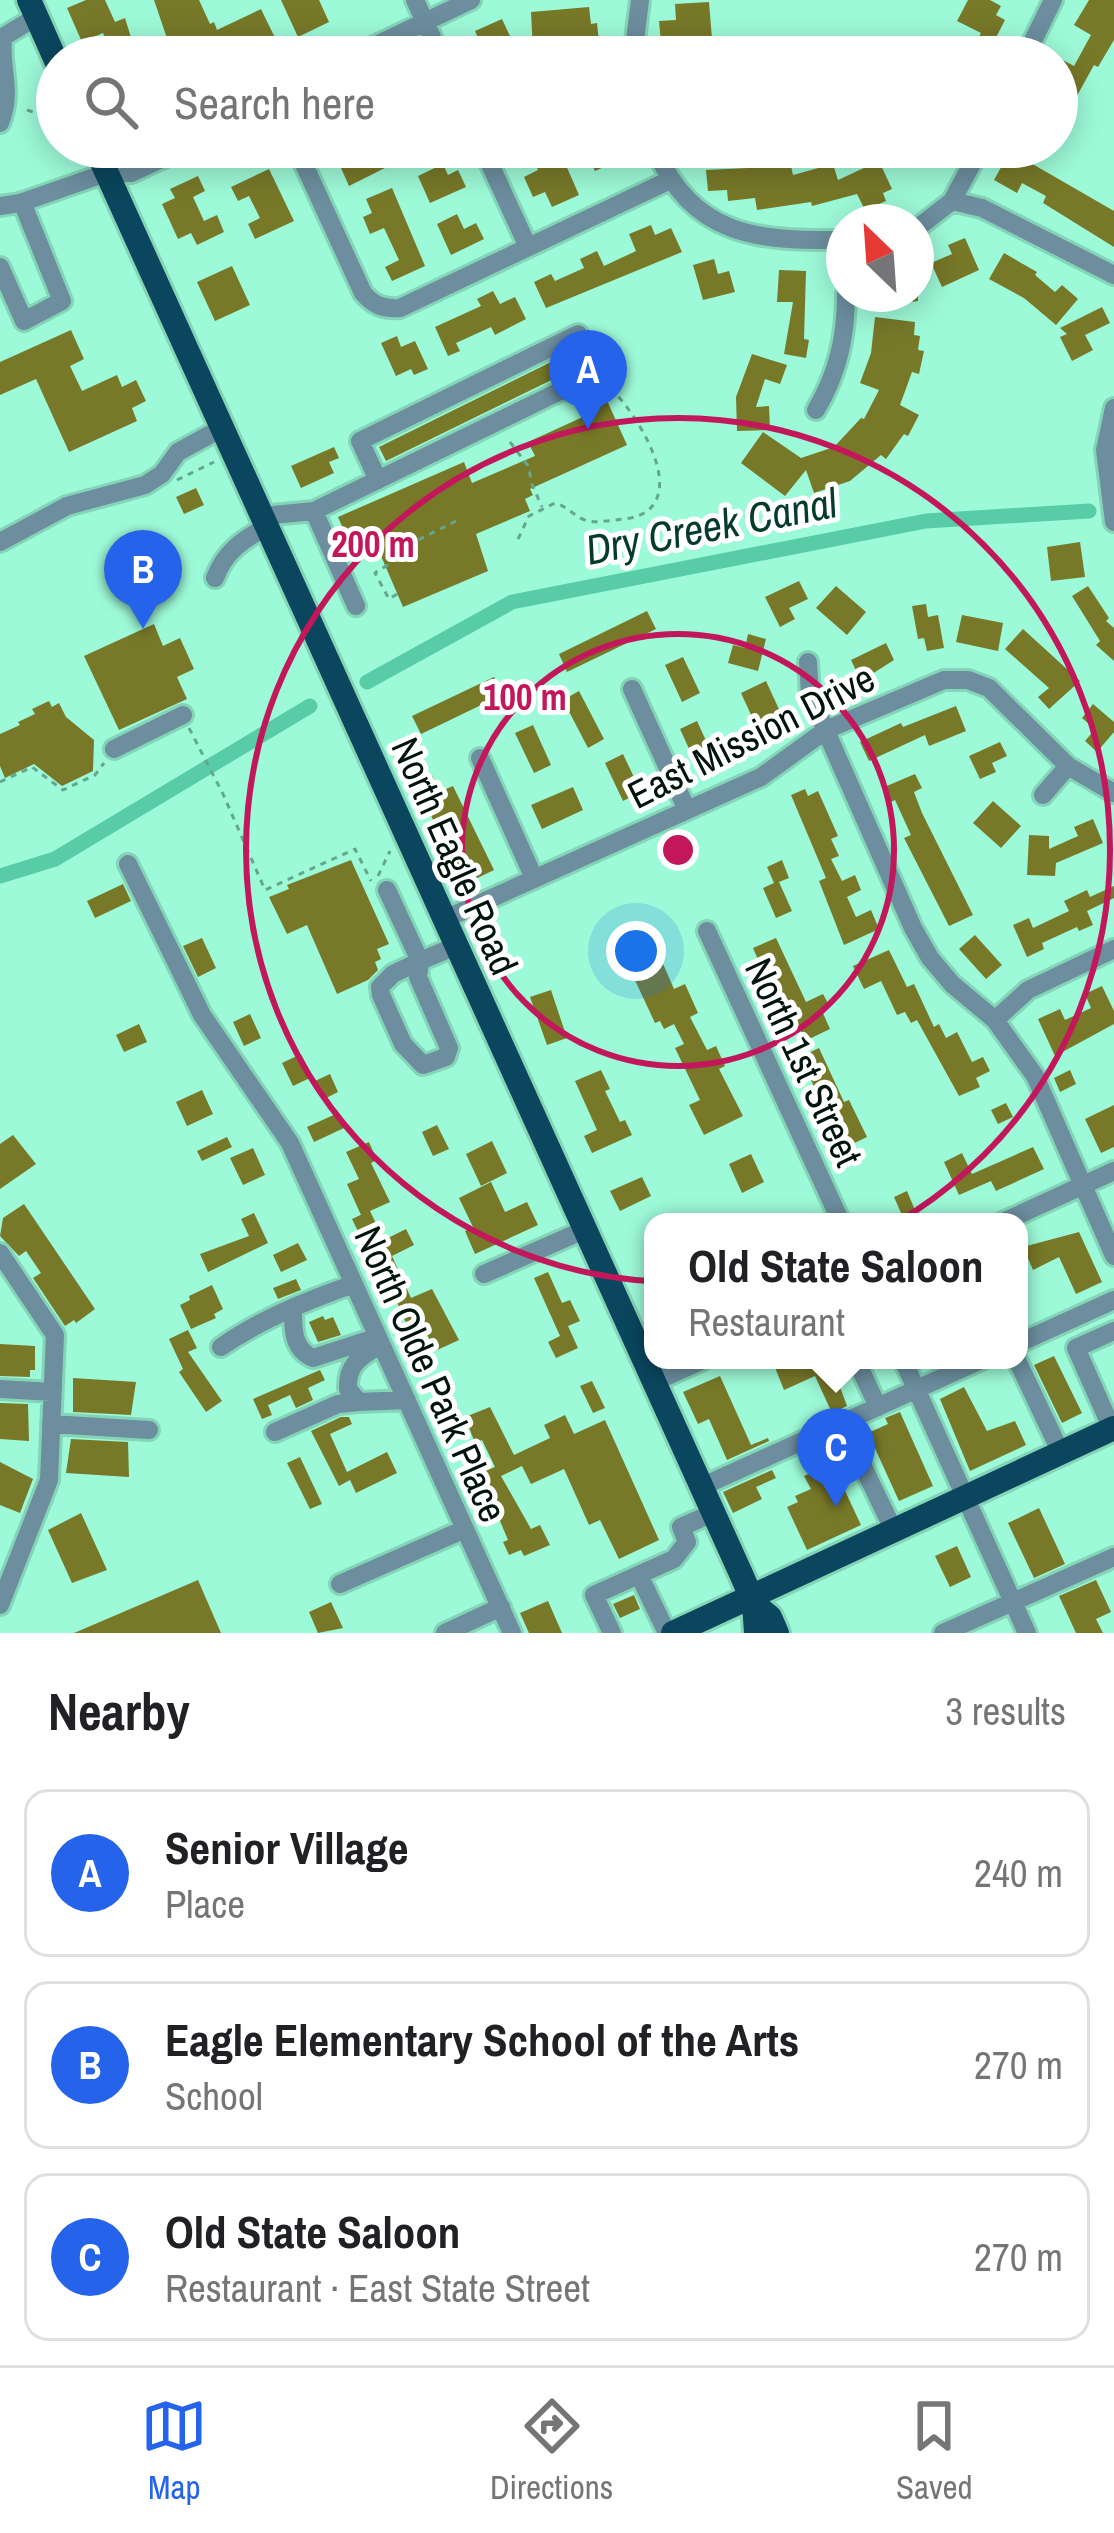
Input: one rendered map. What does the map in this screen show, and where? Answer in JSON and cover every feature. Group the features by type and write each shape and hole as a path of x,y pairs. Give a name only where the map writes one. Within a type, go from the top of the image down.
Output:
{"main road":[{"name":"North Eagle Road","path":"104,168 644,1365"},
{"name":"North Eagle Road","path":"646,1369 752,1599"},
{"path":"670,1633 1113,1429"},
{"path":"752,1599 756,1633"},
{"path":"752,1599 770,1617 777,1633"}],"street":[{"path":"416,0 431,36"},
{"path":"395,36 471,0"},
{"path":"635,36 640,0"},
{"path":"1035,36 1053,0"},
{"path":"0,123 8,101 3,38 33,9"},
{"path":"106,172 109,168"},
{"path":"0,206 106,172 131,173 142,168"},
{"path":"306,168 363,293 379,306 400,308 670,180"},
{"path":"492,168 528,248"},
{"path":"664,168 706,217 752,237 826,239"},
{"path":"934,215 952,201 970,168"},
{"path":"952,201 982,208 1114,275"},
{"path":"0,267 24,321 62,301 22,202"},
{"path":"816,410 832,382 844,312"},
{"path":"215,578 222,560 264,521 314,512 597,373 578,334 360,441 379,480"},
{"path":"1114,408 1105,450 1114,522"},
{"path":"0,542 67,506 146,485 162,474 178,452 222,428"},
{"path":"314,512 356,606"},
{"path":"808,662 807,684 930,958 952,984 995,1020 1035,1076 1114,1256"},
{"name":"East Mission Drive","path":"445,919 761,777 826,730 944,680 968,680 989,688 1068,766 1114,793"},
{"path":"632,689 687,810"},
{"path":"113,749 183,715"},
{"path":"480,758 534,878"},
{"path":"1043,795 1068,766"},
{"name":"North Olde Park Place","path":"128,864 202,1015 290,1143 512,1633"},
{"path":"387,890 420,961 418,977 449,1048 446,1057 423,1065 403,1044 380,987 393,974 420,961 456,946"},
{"name":"North 1st Street","path":"706,931 837,1213"},
{"path":"995,1020 1028,989 1114,950"},
{"path":"1023,1213 1114,1171"},
{"path":"484,1274 584,1230"},
{"path":"0,1253 55,1335 49,1480 0,1605"},
{"path":"221,1347 292,1308 354,1284"},
{"path":"1028,1338 1114,1300"},
{"path":"292,1308 293,1336 304,1354 313,1358 380,1340"},
{"path":"1113,1429 1076,1348 1114,1330"},
{"path":"359,1402 348,1389 347,1376 356,1359 380,1340"},
{"path":"652,1383 683,1369"},
{"path":"860,1369 878,1407"},
{"path":"907,1369 1028,1633"},
{"path":"700,1487 961,1369"},
{"path":"1021,1369 1061,1453"},
{"path":"0,1389 52,1392"},
{"path":"275,1432 338,1404 407,1400"},
{"path":"842,1423 894,1531"},
{"path":"51,1424 149,1430"},
{"path":"612,1633 594,1595 674,1559 687,1542 681,1527 713,1513"},
{"path":"340,1584 465,1528"},
{"path":"943,1633 1114,1557"},
{"path":"639,1575 670,1633"},
{"path":"458,1630 501,1607"}],"path":[{"path":"27,110 36,113"},
{"path":"518,539 529,516 556,503 592,522 645,514 659,500 662,488 644,434 608,385"},
{"path":"510,442 529,467 530,482 543,509"},
{"path":"174,481 214,462"},
{"path":"397,594 389,599 375,573 388,564 394,552 456,521"},
{"path":"183,715 265,890 356,849 373,884 387,890"},
{"path":"0,782 32,767 63,790 95,776 113,749"}],"building":[{"path":"86,0 105,0 115,22 125,18 131,36 79,36 67,8"},
{"path":"154,0 199,0 217,30 261,9 274,36 166,36"},
{"path":"281,0 319,0 329,22 298,36"},
{"path":"968,0 990,0 1001,6 996,15 1005,20 997,36 979,36 957,21"},
{"path":"1089,0 1114,0 1114,40 1078,94 1078,59 1091,35 1074,25"},
{"path":"709,2 712,36 660,36 659,21 676,20 675,4"},
{"path":"589,7 598,36 532,36 531,12"},
{"path":"502,19 510,36 477,36 475,31"},
{"path":"341,168 385,168 349,186"},
{"path":"435,168 445,168 448,175 458,170 466,187 430,203 418,176"},
{"path":"567,168 579,195 552,207 545,192 533,197 524,177 538,170"},
{"path":"791,168 793,175 834,168 838,180 864,168 882,168 892,189 883,193 886,201 879,204 862,204 857,194 812,206 811,202 757,210 755,198 728,201 727,190 708,191 706,170"},
{"path":"1001,168 1039,168 1114,211 1114,247 1043,203 1046,196 1022,183 1017,193 994,180"},
{"path":"269,169 294,221 255,239 248,224 260,218 249,196 238,201 231,187"},
{"path":"198,176 205,191 193,197 204,221 217,215 224,232 197,245 191,233 178,239 162,204 175,198 170,189"},
{"path":"392,188 425,266 392,281 385,267 399,260 384,228 370,234 363,217 372,213 366,199"},
{"path":"457,214 464,229 476,223 484,239 451,255 437,224"},
{"path":"651,225 655,235 671,228 682,252 546,308 534,282 551,274 555,281 584,268 580,259 597,251 604,266 636,251 629,234"},
{"path":"965,238 979,270 942,287 934,262 952,254 948,245"},
{"path":"1004,253 1037,272 1055,292 1062,285 1078,299 1056,325 1024,298 989,279"},
{"path":"714,259 718,274 729,271 735,292 703,300 693,265"},
{"path":"232,266 250,305 215,321 197,282"},
{"path":"779,270 806,271 806,358 784,354 793,302 777,302"},
{"path":"493,291 500,304 515,297 526,319 495,335 491,327 456,343 460,351 448,356 435,327 481,306 477,299"},
{"path":"1102,307 1110,323 1085,335 1093,350 1072,361 1060,337 1067,334 1060,328"},
{"path":"875,317 915,322 918,350 924,351 919,374 912,372 900,405 919,415 908,436 904,434 886,459 881,455 850,481 814,493 806,470 785,496 741,463 763,432 801,458 834,447 864,419 879,390 860,383 871,353"},
{"path":"71,330 84,359 70,366 82,391 117,375 122,387 136,380 146,401 132,408 137,421 69,452 36,379 0,395 0,362"},
{"path":"397,336 401,347 415,341 428,369 414,375 411,369 396,376 381,343"},
{"path":"752,354 787,365 780,384 765,379 756,407 769,406 770,430 737,431 736,397"},
{"path":"565,355 572,370 386,461 379,447"},
{"path":"605,396 627,445 530,489 533,495 525,499 530,511 476,534 488,571 403,607 378,549 356,558 338,517 464,462 472,483 535,456 528,442 585,416 581,407"},
{"path":"334,447 339,458 329,462 334,473 301,488 291,466"},
{"path":"196,488 204,505 184,514 176,497"},
{"path":"1080,542 1085,577 1051,581 1047,547"},
{"path":"799,581 808,599 789,608 795,619 780,627 765,597"},
{"path":"836,586 866,612 847,635 816,608"},
{"path":"1088,586 1114,628 1114,661 1096,645 1100,641 1072,596"},
{"path":"926,604 928,617 938,615 944,648 927,651 924,638 918,639 912,606"},
{"path":"647,611 656,629 567,672 559,654"},
{"path":"962,615 1003,623 998,651 956,642"},
{"path":"154,624 163,646 180,638 194,669 177,677 187,699 119,730 84,656"},
{"path":"1023,629 1080,681 1049,709 1038,697 1049,688 1005,649"},
{"path":"748,634 766,639 758,671 728,663 733,645 745,648"},
{"path":"886,643 894,660 861,681 851,660"},
{"path":"683,657 700,693 682,702 665,665"},
{"path":"494,677 502,695 421,734 412,716"},
{"path":"766,681 783,718 758,730 741,693"},
{"path":"579,691 604,739 588,748 563,700"},
{"path":"49,701 52,707 59,703 66,717 94,740 93,771 62,786 34,764 5,778 0,766 0,734 20,725 18,722 35,714 32,709"},
{"path":"1093,704 1114,722 1114,732 1097,752 1085,741 1095,729 1082,718"},
{"path":"956,706 966,731 929,746 925,735 869,761 860,742"},
{"path":"697,721 713,756 696,764 680,729"},
{"path":"533,725 551,765 534,773 515,733"},
{"path":"1000,742 1007,756 992,763 996,772 980,779 969,756"},
{"path":"623,754 641,792 623,801 605,763"},
{"path":"915,774 922,788 914,792 922,813 973,915 949,926 904,838 911,835 895,800 889,803 882,788"},
{"path":"432,775 439,792 453,786 494,870 461,886 417,782"},
{"path":"573,787 583,810 542,829 531,805"},
{"path":"805,789 808,796 818,791 838,836 831,839 839,856 831,859 842,881 855,875 861,890 847,897 856,917 871,910 879,929 844,945 819,881 826,878 791,795"},
{"path":"993,801 1021,826 1001,848 973,823"},
{"path":"1093,819 1103,843 1056,863 1055,876 1027,875 1029,835 1049,836 1049,849 1078,836 1074,827"},
{"path":"351,860 389,944 377,949 378,970 368,980 337,994 307,925 287,934 269,897"},
{"path":"782,860 789,878 779,882 792,911 776,918 763,888 774,883 767,867"},
{"path":"123,884 131,901 95,918 87,901"},
{"path":"1114,886 1114,898 1087,911 1093,925 1042,943 1044,949 1027,957 1013,925 1029,918 1033,928 1069,911 1064,901 1087,890 1090,897"},
{"path":"633,932 636,938 643,935 654,959 660,957 674,989 685,984 698,1013 690,1017 707,1050 716,1046 725,1066 719,1069 743,1116 704,1135 689,1105 700,1100 675,1048 684,1044 674,1024 664,1029 660,1021 655,1023 619,946 626,943 622,936"},
{"path":"975,935 1002,965 986,979 959,949"},
{"path":"202,938 216,968 198,977 183,946"},
{"path":"776,938 806,1002 823,994 830,1007 822,1011 830,1029 805,1041 800,1029 790,1034 753,948"},
{"path":"889,950 907,987 914,984 934,1027 939,1024 946,1038 957,1032 972,1062 983,1057 990,1071 976,1078 980,1087 959,1096 917,1020 911,1023 905,1012 897,1015 881,981 864,989 853,966"},
{"path":"1102,986 1114,1011 1114,1024 1055,1056 1038,1019 1060,1009 1065,1020 1091,1008 1085,994"},
{"path":"551,990 567,1038 547,1045 530,997"},
{"path":"250,1014 261,1038 244,1046 233,1022"},
{"path":"139,1024 147,1042 124,1052 116,1035"},
{"path":"819,1048 844,1102 849,1100 867,1137 838,1151 832,1137 842,1132 800,1057"},
{"path":"301,1054 312,1077 293,1086 282,1063"},
{"path":"601,1070 610,1089 605,1091 632,1135 592,1153 584,1136 597,1130 575,1081"},
{"path":"1070,1070 1076,1084 1060,1092 1054,1078"},
{"path":"330,1074 338,1092 324,1099 315,1081"},
{"path":"202,1090 213,1114 187,1126 176,1102"},
{"path":"1006,1103 1013,1117 998,1124 991,1110"},
{"path":"1114,1105 1114,1147 1101,1153 1085,1119"},
{"path":"338,1113 344,1128 314,1142 307,1127"},
{"path":"437,1125 449,1149 433,1156 422,1132"},
{"path":"13,1135 36,1164 0,1189 0,1144"},
{"path":"227,1137 232,1147 202,1161 197,1151"},
{"path":"492,1141 507,1173 481,1186 466,1154"},
{"path":"369,1142 377,1160 371,1163 390,1202 370,1211 384,1240 406,1229 414,1245 392,1256 411,1298 432,1289 459,1340 435,1351 419,1317 406,1323 352,1219 361,1215 347,1184 359,1179 346,1152"},
{"path":"1033,1147 1044,1169 996,1191 991,1181 959,1195 944,1162 962,1153 972,1174"},
{"path":"253,1148 265,1175 243,1185 230,1158"},
{"path":"751,1154 764,1182 742,1193 729,1164"},
{"path":"642,1177 651,1196 620,1211 610,1191"},
{"path":"491,1182 505,1212 527,1202 538,1225 475,1254 465,1231 473,1227 459,1198"},
{"path":"907,1191 916,1213 901,1213 894,1197"},
{"path":"24,1204 95,1309 76,1323 65,1326 33,1278 41,1273 26,1251 19,1256 0,1236 3,1218"},
{"path":"254,1213 268,1243 208,1272 200,1254 249,1236 241,1219"},
{"path":"1079,1232 1102,1282 1076,1294 1059,1257 1033,1270 1028,1246"},
{"path":"298,1243 307,1260 281,1272 273,1255"},
{"path":"548,1272 562,1303 570,1300 580,1321 568,1326 578,1348 556,1358 548,1342 560,1336 534,1278"},
{"path":"296,1279 301,1290 278,1299 273,1288"},
{"path":"212,1285 223,1309 214,1314 216,1318 191,1329 180,1305"},
{"path":"323,1316 325,1320 333,1317 341,1335 318,1342 309,1322"},
{"path":"188,1330 197,1348 188,1352 222,1401 206,1412 179,1372 183,1369 169,1339"},
{"path":"0,1344 35,1346 35,1370 30,1370 30,1377 0,1376"},
{"path":"1054,1356 1082,1413 1062,1423 1034,1365"},
{"path":"776,1369 833,1369 847,1406 832,1413 815,1376 784,1390"},
{"path":"320,1370 325,1380 308,1388 313,1400 296,1408 290,1395 268,1405 272,1415 262,1419 253,1399"},
{"path":"720,1376 751,1445 769,1441 727,1460 709,1419 698,1424 683,1392"},
{"path":"73,1378 136,1382 131,1415 73,1412"},
{"path":"592,1381 605,1408 593,1413 580,1386"},
{"path":"964,1387 987,1431 1015,1421 1026,1445 970,1471 940,1399"},
{"path":"0,1403 28,1404 29,1441 0,1439"},
{"path":"490,1407 514,1455 550,1438 544,1425 565,1415 574,1434 605,1420 659,1540 619,1559 600,1520 589,1525 564,1469 531,1484 522,1466 501,1476 531,1529 540,1525 550,1545 524,1556 521,1550 509,1555 503,1542 508,1540 480,1473 495,1467 482,1440 475,1443 465,1417"},
{"path":"900,1412 933,1486 899,1501 868,1433"},
{"path":"349,1417 352,1424 330,1434 347,1472 387,1452 397,1473 356,1493 350,1480 339,1486 311,1431"},
{"path":"71,1439 128,1442 129,1477 66,1473"},
{"path":"300,1457 322,1504 310,1509 287,1463"},
{"path":"0,1462 33,1479 20,1513 0,1505"},
{"path":"832,1463 861,1525 807,1550 787,1507 798,1502 795,1496 811,1489 804,1476"},
{"path":"772,1470 776,1478 756,1487 762,1499 733,1513 723,1492"},
{"path":"1039,1508 1065,1564 1034,1578 1008,1523"},
{"path":"81,1513 107,1570 72,1583 48,1530"},
{"path":"957,1546 971,1577 950,1587 935,1556"},
{"path":"198,1580 221,1633 74,1633"},
{"path":"1096,1580 1111,1612 1096,1619 1103,1633 1076,1633 1059,1596"},
{"path":"634,1595 640,1609 620,1618 613,1604"},
{"path":"548,1601 562,1633 529,1633 520,1613"},
{"path":"331,1602 343,1628 318,1633 309,1612"}],"waterway":[{"name":"Dry Creek Canal","path":"367,682 512,602 926,521 1089,511"},
{"name":"Dry Creek Canal","path":"0,876 55,859 310,706"}],"place":[{"name":"Senior Village","path":"588,429"},
{"name":"Eagle Elementary School of the Arts","path":"143,629"},
{"name":"Old State Saloon","path":"836,1507"}]}
